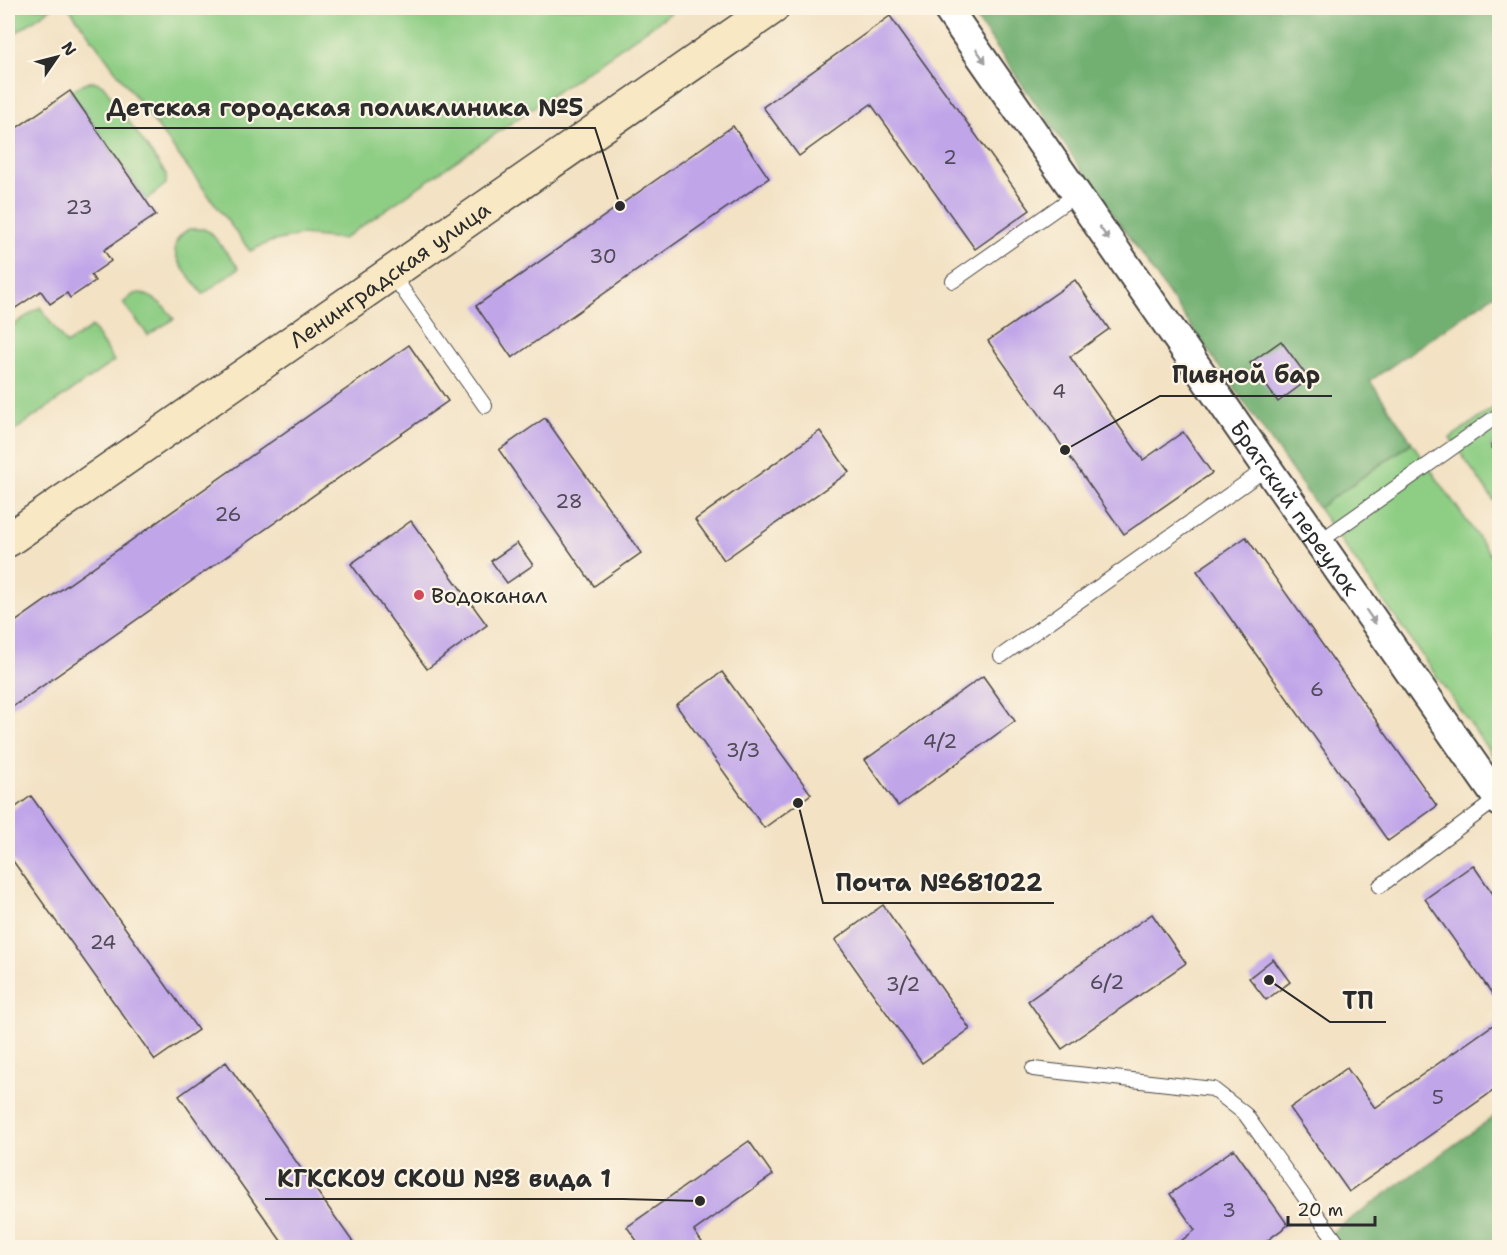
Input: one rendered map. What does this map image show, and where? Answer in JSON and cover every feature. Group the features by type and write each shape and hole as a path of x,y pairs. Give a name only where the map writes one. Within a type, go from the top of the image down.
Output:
{"main road":[{"name":"Ленинградская улица","path":"8,540 772,8"}],"street":[{"name":"Братский переулок","path":"947,8 1498,801"}],"lane":[{"path":"953,281 1077,194"},
{"path":"392,273 485,406"},
{"path":"1319,542 1500,414"},
{"path":"1001,656 1267,468"},
{"path":"1380,886 1498,801"},
{"path":"1033,1069 1213,1089 1245,1114 1341,1248"}],"green space":[{"path":"8,8 52,8 8,38"},
{"path":"69,8 678,8 343,239 301,235 270,242 250,251"},
{"path":"969,8 1499,8 1499,291 1370,381 1412,442 1318,508"},
{"path":"87,82 103,85 166,174 166,184 146,200 70,91"},
{"path":"189,229 204,229 211,233 239,268 203,294 178,261 175,252 180,236"},
{"path":"141,293 160,303 174,319 148,335 123,303 134,294"},
{"path":"40,307 66,344 92,327 114,361 8,435 8,329"},
{"path":"1499,404 1499,440 1491,446 1499,459 1499,508 1450,438"},
{"path":"1412,443 1499,567 1499,765 1318,508"},
{"path":"1499,1113 1499,1247 1311,1247"}],"building":[{"path":"890,16 1030,210 975,249 871,104 799,156 763,107"},
{"path":"70,91 156,215 104,250 111,261 91,275 95,281 70,298 67,293 50,304 41,291 8,313 8,134"},
{"path":"733,126 769,178 512,358 476,306"},
{"path":"1075,280 1109,329 1070,357 1143,460 1183,432 1212,473 1124,534 988,341"},
{"path":"1281,341 1309,379 1278,402 1250,363"},
{"path":"409,345 448,401 8,710 8,627"},
{"path":"545,418 641,553 594,586 499,450"},
{"path":"820,431 849,472 724,560 695,520"},
{"path":"1500,440 1500,459 1491,446"},
{"name":"Водоканал","path":"411,521 487,625 427,669 351,564"},
{"path":"1246,537 1437,806 1388,841 1197,571"},
{"path":"517,543 533,565 507,583 491,561"},
{"path":"722,672 811,794 764,828 676,705"},
{"path":"983,676 1015,721 898,806 865,760"},
{"path":"31,796 198,1030 155,1060 8,854 8,813"},
{"path":"1473,865 1500,904 1500,1005 1425,899"},
{"path":"883,905 970,1029 922,1063 835,940"},
{"path":"1152,914 1186,963 1062,1049 1028,1001"},
{"path":"1273,959 1290,982 1266,1000 1249,978"},
{"path":"1500,1020 1500,1086 1349,1192 1290,1108 1347,1068 1375,1108"},
{"path":"226,1062 357,1248 286,1248 179,1096"},
{"path":"749,1141 773,1175 694,1231 706,1248 642,1248 627,1227"},
{"path":"1234,1149 1288,1225 1257,1248 1172,1248 1195,1230 1170,1194"}],"place":[{"name":"Детская городская поликлиника №5","path":"620,206"},
{"name":"Пивной бар","path":"1065,450"},
{"name":"Водоканал","path":"419,595"},
{"name":"Почта №681022","path":"798,803"},
{"name":"ТП","path":"1269,980"},
{"name":"КГКСКОУ СКОШ №8 вида 1","path":"700,1201"}]}
